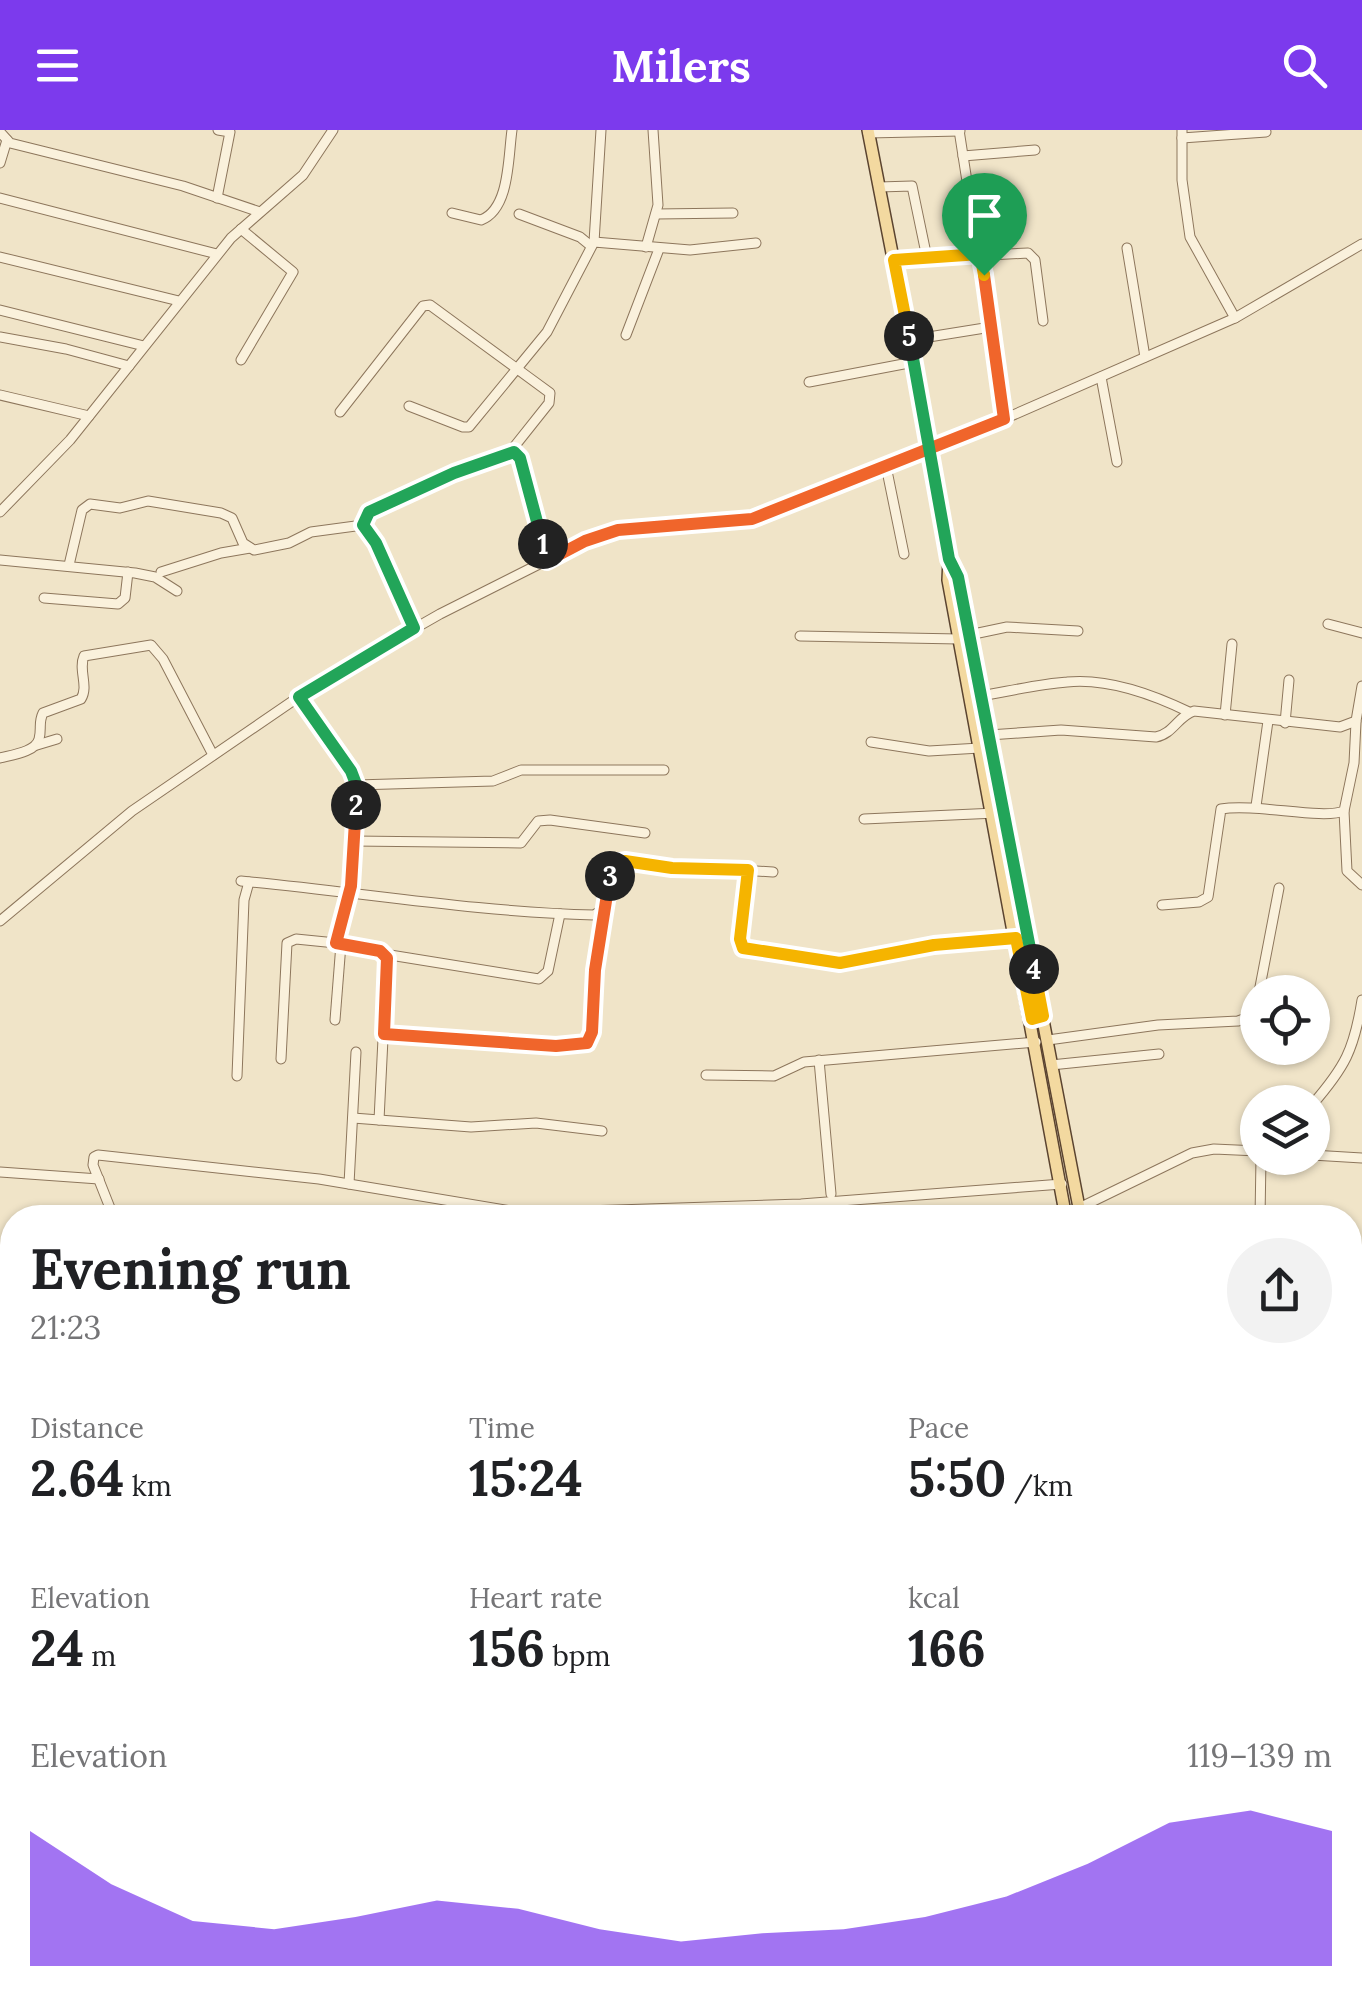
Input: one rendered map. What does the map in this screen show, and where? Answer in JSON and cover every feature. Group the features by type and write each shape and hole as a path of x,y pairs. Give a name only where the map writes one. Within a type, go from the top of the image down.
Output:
{"main road":[{"path":"868,132 930,448 949,559 946,570 989,735 1016,938 1037,1018"},
{"path":"964,637 980,748 998,813 1042,1041 1065,1205"},
{"path":"1042,1041 1051,1065 1078,1205"}],"street":[{"path":"217,198 230,132 218,130"},
{"path":"0,512 89,416 218,254 304,175 334,130"},
{"path":"452,213 481,220 492,213 503,190 512,130"},
{"path":"409,406 466,428 547,332 593,244 601,130"},
{"path":"646,247 658,194 653,130"},
{"path":"868,132 960,130 1004,419"},
{"path":"1235,318 1190,237 1182,180 1182,134 1266,132"},
{"path":"0,163 5,137 260,212"},
{"path":"964,156 1035,150"},
{"path":"879,188 912,186 927,258"},
{"path":"0,198 218,254"},
{"path":"518,214 593,244 690,250 756,243"},
{"path":"656,214 733,214"},
{"path":"241,229 292,269 293,275 241,360"},
{"path":"0,921 132,811 299,697 414,628 585,541 618,530 752,519 1004,419 1235,318 1362,244"},
{"path":"1128,248 1145,357"},
{"path":"626,335 660,249"},
{"path":"894,260 1022,251 1032,256 1043,321"},
{"path":"0,258 180,300"},
{"path":"340,412 425,305 434,306 550,393 551,400 510,452 373,507 363,525"},
{"path":"0,310 144,346"},
{"path":"910,340 991,327"},
{"path":"0,337 129,366"},
{"path":"809,382 914,362"},
{"path":"1101,376 1116,462"},
{"path":"0,395 89,416"},
{"path":"510,452 520,458 547,561"},
{"path":"886,466 904,554"},
{"path":"70,565 82,510 90,504 120,508 148,502 189,505 221,513 232,518 243,543 250,548"},
{"path":"161,572 221,553 288,543 311,532 363,525"},
{"path":"363,525 376,543 414,628"},
{"path":"0,560 128,572 155,577 177,591"},
{"path":"44,598 118,604 125,598 128,572"},
{"path":"1328,624 1362,634"},
{"path":"800,636 964,637 1007,627 1078,631"},
{"path":"1226,715 1232,644"},
{"path":"37,745 43,713 76,702 84,695 84,656 151,645 163,658 213,755"},
{"path":"1285,723 1289,680"},
{"path":"981,696 1069,682 1097,682 1164,700 1189,712 1358,728"},
{"path":"1362,686 1357,779 1344,811 1347,871 1362,886"},
{"path":"299,697 356,784 350,892 338,943 335,1020"},
{"path":"989,735 1061,730 1156,737 1172,730 1189,712"},
{"path":"1256,806 1268,720"},
{"path":"0,758 57,740"},
{"path":"870,742 930,751 980,748"},
{"path":"356,784 494,781 521,770 664,770"},
{"path":"1162,905 1205,900 1210,890 1219,810 1256,806 1333,814 1344,811"},
{"path":"864,819 998,813"},
{"path":"354,841 521,843 538,821 550,820 645,834"},
{"path":"384,1034 556,1046 587,1043 592,1032 602,910 611,868 619,862 774,872"},
{"path":"748,870 740,939 746,949 840,963 934,945 1016,938"},
{"path":"237,1076 245,881 476,910 594,915 602,910"},
{"path":"1262,975 1279,888"},
{"path":"281,1059 287,943 296,939 338,943 539,978 548,971 560,914"},
{"path":"379,1120 387,964 384,954"},
{"path":"1330,1085 1342,1071 1358,1028 1362,1000"},
{"path":"706,1075 774,1076 804,1062 819,1060 1240,1021"},
{"path":"349,1184 356,1052"},
{"path":"1051,1065 1158,1054"},
{"path":"819,1060 831,1194"},
{"path":"352,1118 471,1127 536,1122 602,1131"},
{"path":"1095,1205 1192,1153 1214,1149 1240,1152"},
{"path":"109,1205 93,1160 98,1155 349,1184 482,1205"},
{"path":"1330,1155 1362,1158"},
{"path":"0,1172 99,1180"},
{"path":"1259,1175 1260,1205"},
{"path":"771,1205 1062,1184"}],"route":[{"path":"984,275 980,254 894,260 930,448 949,559 958,577 1043,1016 1032,1019 1016,938 934,945 840,963 746,949 740,939 748,870 672,868 625,861 614,863 611,868 602,910 592,1032 587,1043 556,1046 384,1034 387,958 380,951 336,943 351,886 355,781 299,697 414,628 376,543 363,525 369,512 379,504 510,452 520,458 547,561 585,541 618,530 723,524 765,515 930,448 1004,419 984,275"}]}
